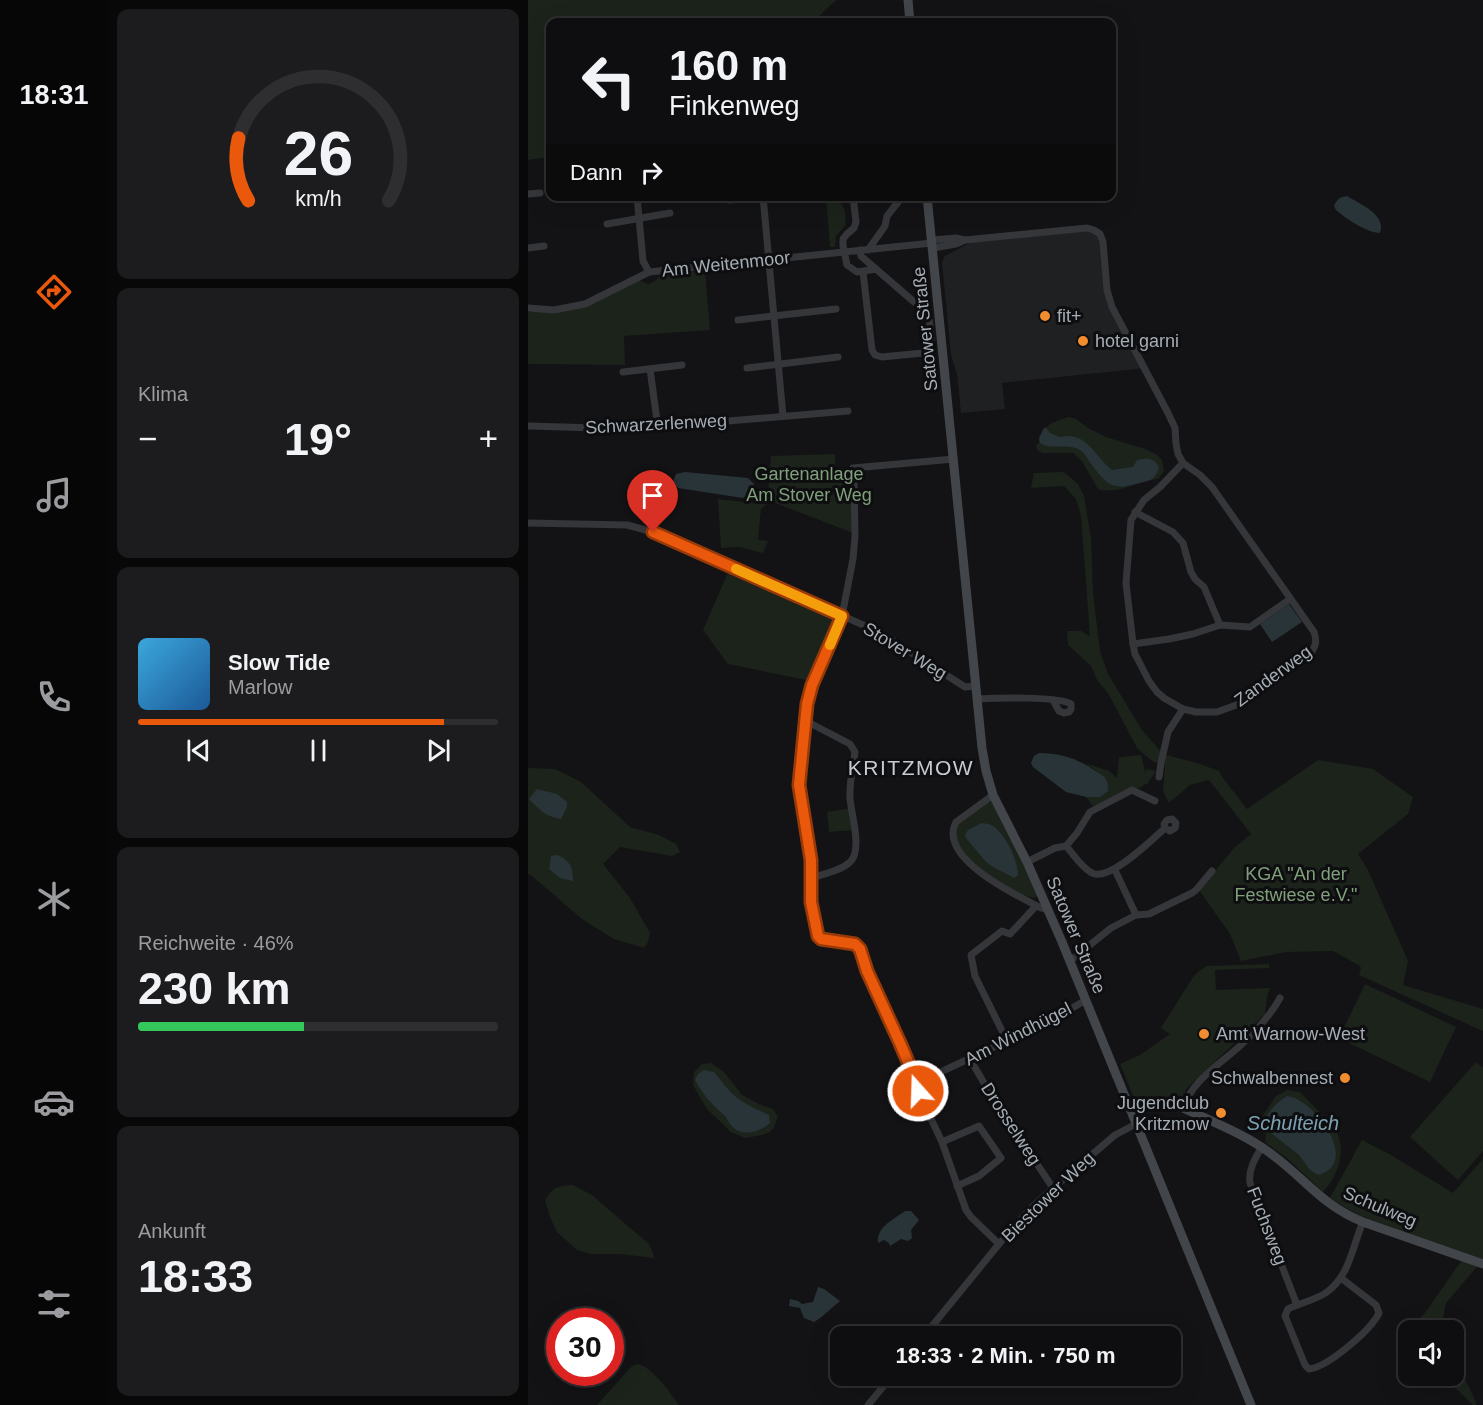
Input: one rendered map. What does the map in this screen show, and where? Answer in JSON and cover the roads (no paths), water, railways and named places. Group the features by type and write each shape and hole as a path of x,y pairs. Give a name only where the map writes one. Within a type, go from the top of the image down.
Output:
{"main road":[{"path":"908,0 910,18"},
{"name":"Satower Straße","path":"928,201 985,766 993,795 1027,862 1070,962 1251,1405"},
{"name":"Schulweg","path":"1130,1108 1152,1102 1183,1108 1262,1147 1324,1200 1345,1214 1483,1264"}],"street":[{"path":"528,194 540,193"},
{"path":"637,201 643,261 649,272"},
{"path":"763,201 783,416"},
{"path":"854,201 856,222 854,228 843,240 847,264 857,272 876,269"},
{"path":"863,272 872,350 875,356 923,353 928,350 931,344 928,314 861,256 885,226 887,216 899,201"},
{"path":"608,224 670,213"},
{"name":"Am Weitenmoor","path":"528,308 554,310 585,304 649,272 932,244 956,238 965,240 1087,228 1100,234 1103,242 1107,290 1112,307 1175,428 1178,454 1183,463"},
{"path":"528,248 544,246"},
{"path":"738,320 836,309"},
{"path":"747,368 838,357"},
{"path":"623,372 682,365"},
{"path":"650,369 657,428"},
{"name":"Schwarzerlenweg","path":"528,426 657,428 848,411"},
{"path":"853,468 954,459"},
{"path":"1183,463 1144,500 1135,512 1173,532 1183,543 1191,572 1204,587 1220,625"},
{"name":"Zanderweg","path":"1135,512 1131,519 1126,583 1133,644 1135,654 1157,692 1172,704 1183,709 1207,712 1228,709 1239,704 1311,653 1316,645 1314,632 1207,481 1183,463"},
{"path":"854,480 855,548 842,616 812,685 807,704 799,785 811,860 811,902 818,936 821,939 855,944 860,949 867,971 892,1023 917,1083 918,1091 942,1142 966,1210 999,1244"},
{"name":"Stover Weg","path":"528,523 627,525 653,532 879,632 965,687 976,686"},
{"path":"1133,644 1193,634 1220,625 1250,627 1290,599"},
{"path":"977,699 1053,700"},
{"path":"1159,777 1168,732 1183,709"},
{"path":"806,721 850,744 855,752 850,796 856,844 854,856 851,862 840,868 812,878"},
{"path":"1027,862 1055,848 1066,846 1090,812 1132,790 1155,801"},
{"path":"993,795 956,822 952,828 952,836 959,852 981,874 1036,906 1048,910"},
{"path":"1066,846 1094,874 1104,874 1115,870 1165,828"},
{"path":"1115,870 1136,915"},
{"path":"1070,962 1111,928 1136,915 1149,914 1196,890 1212,871"},
{"path":"1007,1041 975,976 971,955 1002,931 1010,934 1036,906"},
{"path":"1183,1108 1190,1093 1199,1082 1248,1038 1270,1015 1281,998"},
{"name":"Am Windhügel","path":"917,1083 1048,1022 1086,1000"},
{"name":"Drosselweg","path":"970,1059 991,1095 1053,1188"},
{"name":"Biestower Weg","path":"932,1326 1030,1209 1115,1135 1136,1125"},
{"path":"942,1142 979,1126 1001,1158 979,1176 957,1186"},
{"name":"Fuchsweg","path":"1262,1147 1251,1167 1250,1183 1298,1305"},
{"path":"1341,1278 1376,1305 1379,1312 1376,1320 1337,1356 1309,1369 1305,1365 1285,1316 1288,1309 1326,1293 1341,1278 1348,1266 1363,1222"},
{"path":"868,1405 884,1386"}],"water":[{"path":"1347,196 1376,215 1380,221 1380,233 1363,228 1336,210 1334,206 1336,202"},
{"path":"1044,428 1060,437 1069,436 1084,441 1112,470 1133,467 1137,460 1147,459 1157,464 1158,471 1152,479 1147,481 1129,486 1115,486 1105,480 1080,450 1040,443 1039,438"},
{"path":"685,472 748,478 754,484 752,493 743,498 678,488 673,482 676,474"},
{"path":"1289,604 1302,622 1272,642 1260,624"},
{"path":"1039,753 1055,754 1083,764 1104,777 1108,791 1100,797 1086,797 1066,792 1033,767 1031,763 1034,756"},
{"path":"537,789 557,794 567,802 561,819 544,812 529,799"},
{"path":"982,823 996,829 1006,840 1017,869 1018,875 1014,878 986,862 966,838 968,830"},
{"path":"558,855 570,865 573,881 560,878 549,869 551,856"},
{"path":"704,1070 714,1072 731,1093 769,1115 770,1123 750,1132 735,1129 707,1098 695,1080"},
{"name":"Schulteich","path":"1287,1096 1298,1100 1320,1119 1335,1146 1336,1158 1330,1169 1318,1175 1310,1170 1299,1155 1267,1130 1264,1124 1272,1108"},
{"path":"905,1211 911,1211 919,1220 911,1230 912,1238 908,1241 901,1239 890,1246 884,1240 878,1243 878,1237 883,1228"},
{"path":"818,1287 840,1301 814,1322 804,1318 800,1308 789,1306 790,1299 802,1304 813,1302"}],"place":[{"name":"fit+","path":"1045,316"},
{"name":"hotel garni","path":"1083,341"},
{"name":"Amt Warnow-West","path":"1204,1034"},
{"name":"Schwalbennest","path":"1345,1078"},
{"name":"Jugendclub Kritzmow","path":"1221,1113"}],"district":[{"name":"KRITZMOW","path":"911,768"}],"park label":[{"name":"Gartenanlage Am Stover Weg","path":"809,484"},
{"name":"KGA \"An der Festwiese e.V.\"","path":"1296,884"}]}
